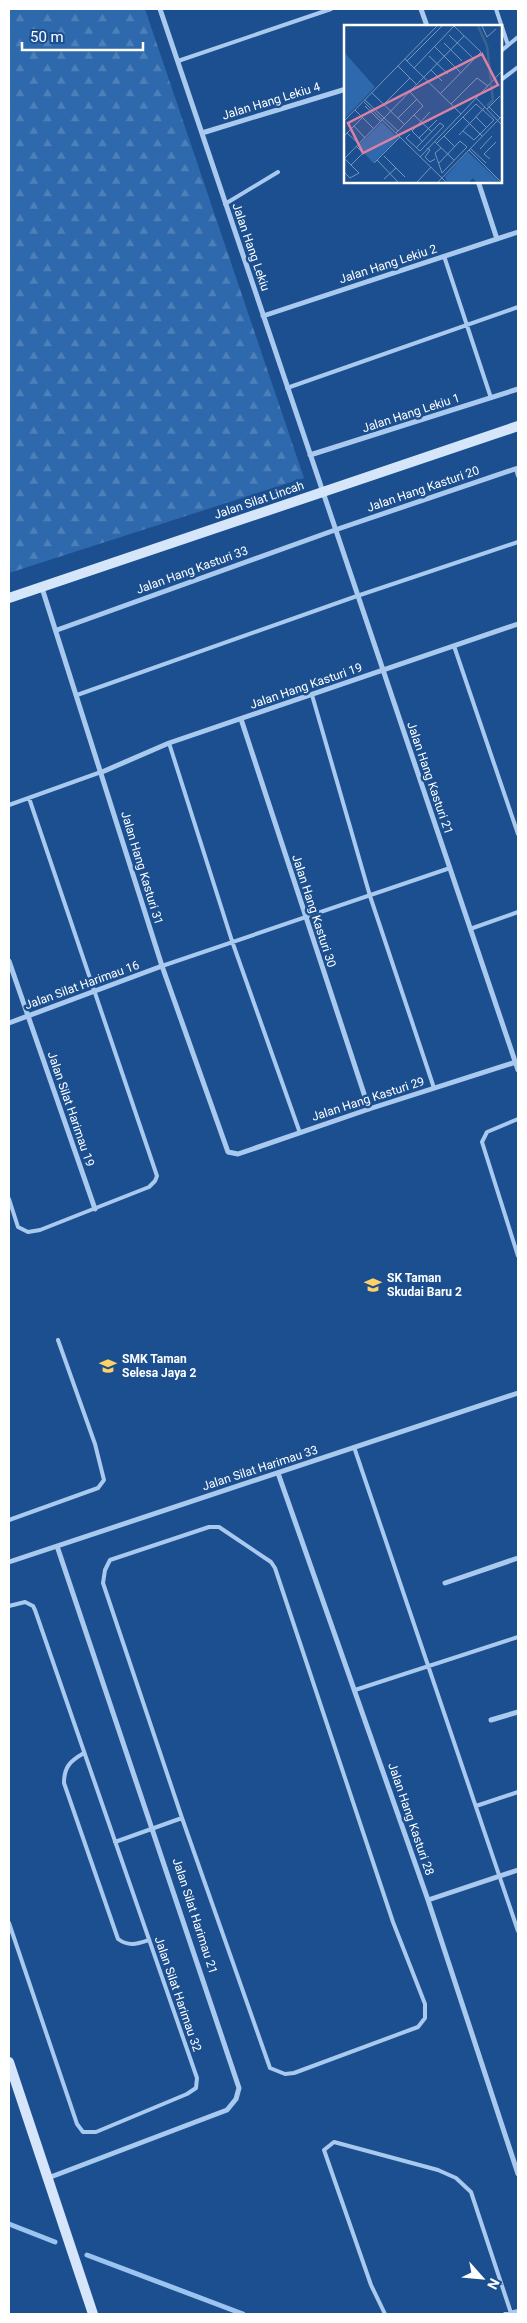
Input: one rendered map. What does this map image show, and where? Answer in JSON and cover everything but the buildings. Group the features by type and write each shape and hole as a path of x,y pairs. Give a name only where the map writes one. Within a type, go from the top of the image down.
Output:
{"street":[{"name":"Jalan Hang Lekiu","path":"160,9 322,492"},
{"path":"421,9 427,25"},
{"name":"Jalan Hang Lekiu 4","path":"202,133 344,90"},
{"path":"478,182 497,238"},
{"name":"Jalan Hang Lekiu 2","path":"263,316 518,232"},
{"name":"Jalan Hang Lekiu 1","path":"310,455 518,389"},
{"name":"Jalan Silat Lincah","path":"9,598 518,426"},
{"name":"Jalan Hang Kasturi 20","path":"335,530 517,468"},
{"name":"Jalan Hang Kasturi 21","path":"322,492 518,1070"},
{"name":"Jalan Hang Kasturi 33","path":"57,630 335,530"},
{"name":"Jalan Hang Kasturi 31","path":"42,588 57,630 162,966 228,1152"},
{"name":"Jalan Hang Kasturi 19","path":"102,772 169,743 518,624"},
{"name":"Jalan Hang Kasturi 30","path":"241,719 370,1109"},
{"name":"Jalan Silat Harimau 19","path":"9,961 96,1209"},
{"name":"Jalan Silat Harimau 16","path":"9,1023 162,966"},
{"name":"Jalan Hang Kasturi 29","path":"228,1152 238,1154 516,1062"},
{"name":"Jalan Silat Harimau 33","path":"9,1562 518,1393"},
{"name":"Jalan Hang Kasturi 28","path":"278,1473 428,1900 518,2174"},
{"name":"Jalan Silat Harimau 21","path":"47,2178 227,2110 238,2094 239,2088 56,1546"},
{"path":"445,1582 518,1558"},
{"path":"491,1720 518,1712"},
{"path":"428,1900 518,1870"},
{"path":"9,2062 93,2314"}],"lane":[{"path":"178,61 331,9"},
{"path":"496,9 501,25"},
{"path":"502,27 508,45"},
{"path":"502,50 518,37"},
{"path":"502,79 518,67"},
{"path":"225,204 278,172"},
{"path":"444,256 491,398"},
{"path":"287,388 518,306"},
{"path":"517,468 518,476"},
{"path":"76,695 518,542"},
{"path":"454,646 518,834"},
{"path":"312,695 370,896 434,1088"},
{"path":"169,743 232,941 300,1133"},
{"path":"9,805 102,772"},
{"path":"9,1199 18,1227 28,1232 40,1230 149,1187 156,1181 157,1176 29,798"},
{"path":"162,966 450,868"},
{"path":"470,929 518,912"},
{"path":"518,1119 487,1132 482,1142 518,1256"},
{"path":"9,1520 98,1488 104,1480 95,1444 58,1340"},
{"path":"354,1447 518,1931"},
{"path":"209,1527 219,1527 271,1562 275,1568 393,1922 425,2004 424,2018 418,2027 294,2073 285,2074 270,2068 182,1818 104,1583 105,1570 110,1560 209,1527"},
{"name":"Jalan Silat Harimau 32","path":"9,1606 25,1602 33,1606 35,1610 197,2078 196,2088 187,2094 96,2132 83,2132 77,2124 9,1923"},
{"path":"355,1690 518,1636"},
{"path":"84,1753 72,1760 64,1771 64,1783 118,1939 124,1944 133,1945 149,1940"},
{"path":"476,1806 518,1792"},
{"path":"115,1842 182,1818"},
{"path":"385,2314 370,2285 324,2150 334,2142 438,2170 456,2178 471,2192 511,2313"},
{"path":"506,2314 518,2311"}],"green space":[{"path":"9,9 145,9 304,478 9,573"}],"waterway":[{"path":"9,2224 55,2242"},
{"path":"87,2255 243,2314"}],"place":[{"name":"SK Taman Skudai Baru 2","path":"373,1285"},
{"name":"SMK Taman Selesa Jaya 2","path":"108,1366"}]}
